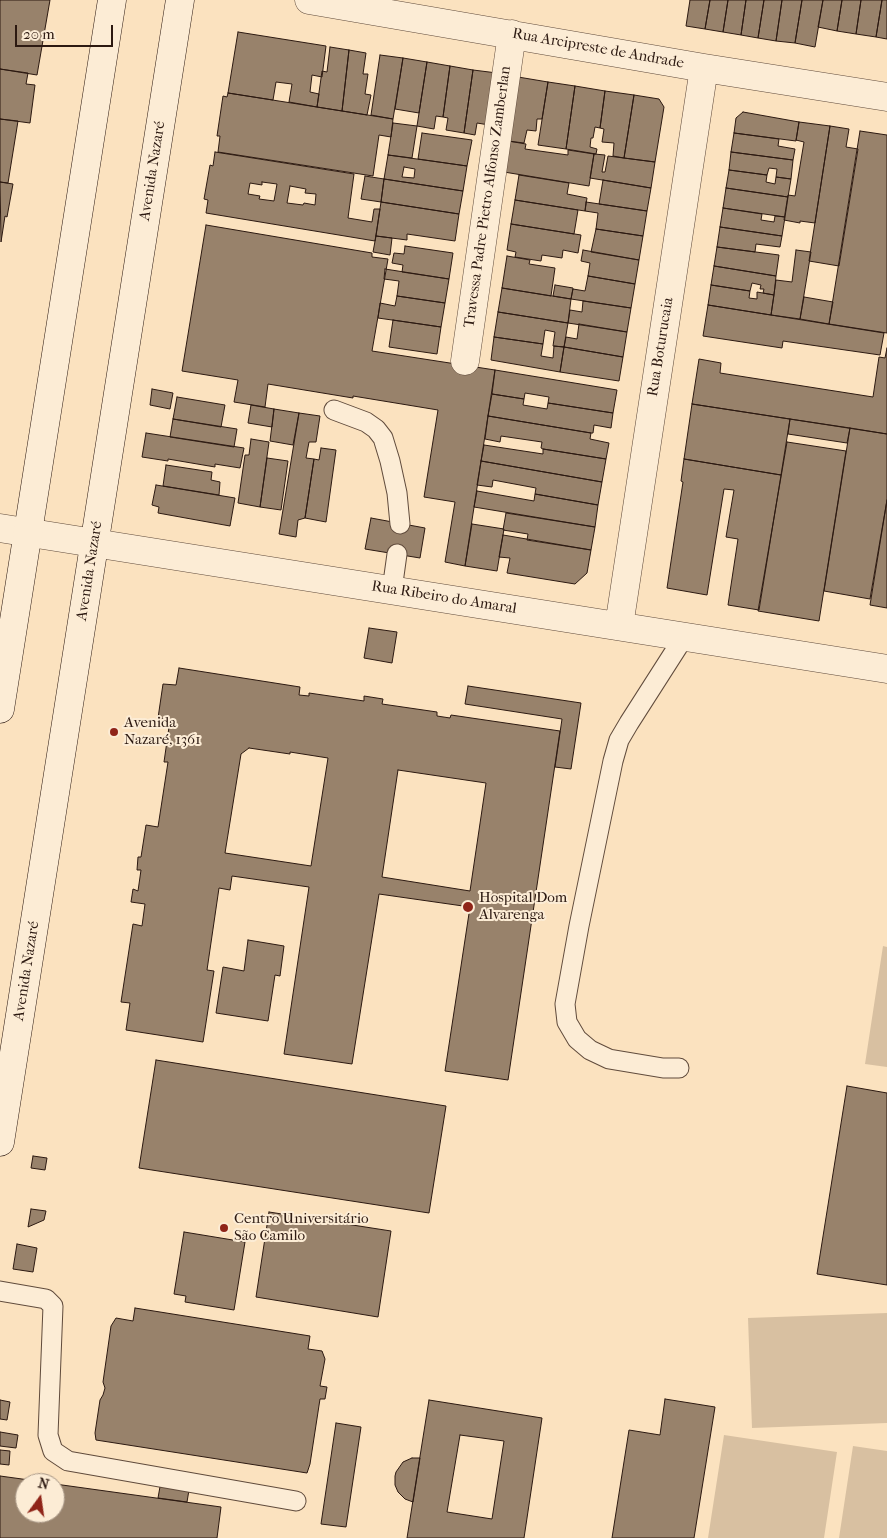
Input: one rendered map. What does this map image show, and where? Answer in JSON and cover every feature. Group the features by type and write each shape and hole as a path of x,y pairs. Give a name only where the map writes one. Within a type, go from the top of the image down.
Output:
{"street":[{"path":"0,709 112,0"},
{"name":"Avenida Nazaré","path":"0,1142 180,0"},
{"name":"Rua Arcipreste de Andrade","path":"309,0 704,68 887,97"},
{"name":"Travessa Padre Pietro Alfonso Zamberlan","path":"464,360 512,34"},
{"name":"Rua Boturucaia","path":"619,626 704,68"},
{"name":"Rua Ribeiro do Amaral","path":"0,528 887,669"}],"lane":[{"path":"334,410 366,422 376,429 383,438 397,493 400,524"},
{"path":"392,590 397,554"},
{"path":"679,1068 663,1068 609,1059 590,1050 577,1039 567,1022 565,1004 579,926 619,740 684,638"},
{"path":"0,1291 46,1299 52,1306 48,1435 53,1451 68,1461 296,1501"}],"shaded area":[{"path":"883,946 887,947 887,1067 865,1064"},
{"path":"887,1313 887,1423 752,1428 748,1318"},
{"path":"724,1435 837,1452 824,1538 708,1538"},
{"path":"853,1446 887,1451 887,1538 839,1538"}],"building":[{"path":"0,0 50,0 37,75 0,69"},
{"path":"690,0 710,0 705,29 686,26"},
{"path":"710,0 728,0 723,32 705,29"},
{"path":"728,0 746,0 741,35 723,32"},
{"path":"746,0 764,0 758,38 741,35"},
{"path":"764,0 782,0 776,41 758,38"},
{"path":"782,0 802,0 795,43 776,41"},
{"path":"802,0 823,0 815,47 795,43"},
{"path":"823,0 842,0 837,31 818,27"},
{"path":"842,0 861,0 856,34 837,31"},
{"path":"861,0 882,0 876,37 856,34"},
{"path":"882,0 887,0 887,39 876,37"},
{"path":"238,32 326,46 322,77 312,75 310,92 319,94 317,107 289,102 292,84 276,82 273,100 228,93"},
{"path":"330,47 349,50 342,111 317,107 322,71 327,72"},
{"path":"349,50 366,53 363,74 368,74 365,94 371,95 367,115 342,111"},
{"path":"380,55 403,58 393,119 371,115"},
{"path":"403,58 427,62 419,113 395,109"},
{"path":"427,62 450,66 443,117 436,116 434,129 417,126"},
{"path":"450,66 473,70 464,133 446,130 448,118 443,117"},
{"path":"0,69 28,73 26,84 35,85 30,123 0,119"},
{"path":"473,70 497,73 489,125 477,123 475,135 464,133"},
{"path":"518,77 548,82 542,119 537,119 536,131 527,130 524,143 508,141"},
{"path":"548,82 575,86 566,149 538,145"},
{"path":"575,86 605,91 600,128 595,127 593,138 591,138 590,147 597,149 596,154 566,149"},
{"path":"605,91 634,95 624,158 613,156 614,143 602,142 604,129 600,128"},
{"path":"228,93 393,119 391,137 379,135 373,176 218,152 220,136 217,136 223,96 227,97"},
{"path":"634,95 659,99 664,107 655,162 624,158"},
{"path":"743,112 799,122 796,141 734,133 736,118"},
{"path":"0,119 18,121 8,183 0,182"},
{"path":"799,122 830,126 815,223 784,220 788,195 795,196 804,142 796,140"},
{"path":"393,123 417,126 412,158 388,155"},
{"path":"830,126 849,129 846,147 858,149 839,266 809,261"},
{"path":"860,131 887,135 887,333 829,324"},
{"path":"422,133 472,140 467,166 418,159"},
{"path":"734,133 779,139 778,146 795,149 793,160 731,152"},
{"path":"508,141 526,144 525,149 568,155 568,150 594,154 589,186 504,172"},
{"path":"215,152 354,174 348,218 372,222 374,209 380,209 375,241 206,213 208,200 204,199 210,165 213,166","holes":["262,182 277,184 274,201 259,199 260,196 248,194 250,183 262,185","290,186 306,189 305,193 316,194 315,205 287,203"]},
{"path":"731,152 793,160 791,179 776,177 777,169 769,168 767,175 729,170"},
{"path":"594,154 605,155 602,172 605,172 608,156 655,162 651,188 590,178"},
{"path":"388,155 467,166 463,191 384,179","holes":["404,167 415,169 414,178 402,177"]},
{"path":"729,170 767,175 766,182 775,184 776,177 791,179 788,197 726,188"},
{"path":"519,175 569,183 567,194 587,198 585,211 515,200"},
{"path":"365,176 384,179 381,202 361,199"},
{"path":"384,179 463,191 459,214 381,202"},
{"path":"603,180 651,188 647,211 599,204"},
{"path":"0,182 13,184 1,242"},
{"path":"726,188 788,197 785,217 723,208"},
{"path":"515,200 578,210 574,234 511,224"},
{"path":"381,202 459,214 455,241 407,234 407,240 376,236"},
{"path":"586,202 647,211 643,236 596,229 598,213 585,211"},
{"path":"723,208 762,214 761,220 774,222 775,216 785,217 782,236 720,227"},
{"path":"511,224 581,235 578,253 563,250 562,258 542,255 541,261 515,257 516,252 507,250"},
{"path":"206,225 372,253 372,257 388,259 372,351 495,370 465,566 445,562 455,502 424,497 438,410 268,384 265,407 234,402 238,380 182,371"},
{"path":"720,227 782,236 780,247 756,244 755,252 717,247"},
{"path":"596,229 643,236 639,260 591,252"},
{"path":"376,236 392,238 390,255 373,252"},
{"path":"405,246 453,253 449,279 402,272 403,265 392,263 394,253 404,254"},
{"path":"717,247 779,255 776,276 714,266"},
{"path":"583,250 639,260 635,284 588,276 590,263 581,261"},
{"path":"796,250 811,252 800,319 771,315 776,280 792,282"},
{"path":"507,256 530,260 529,264 555,268 551,296 502,288"},
{"path":"714,266 776,276 774,295 763,293 764,289 760,289 761,285 752,283 750,291 711,285"},
{"path":"385,269 449,279 445,303 397,296 399,281 384,279"},
{"path":"588,276 635,284 631,308 571,299 573,289 585,291"},
{"path":"555,285 573,288 571,299 553,296"},
{"path":"711,285 750,291 749,298 757,299 757,292 774,295 771,315 708,305"},
{"path":"502,288 571,299 568,323 498,312"},
{"path":"397,296 445,303 441,327 378,318 380,303 395,306"},
{"path":"804,297 833,302 829,324 800,319"},
{"path":"583,301 631,308 627,332 568,323 570,310 582,312"},
{"path":"708,305 884,333 880,355 783,341 782,348 703,336"},
{"path":"498,312 568,323 564,347 553,346 555,332 545,330 543,344 494,337"},
{"path":"393,320 441,327 437,354 389,347"},
{"path":"579,324 627,332 623,357 564,347 566,337 577,339"},
{"path":"494,337 543,344 541,356 553,358 554,346 564,347 560,372 491,360"},
{"path":"564,347 623,357 619,381 560,372"},
{"path":"887,348 887,434 692,404 699,359 721,363 720,373 873,397 879,357 885,358"},
{"path":"495,370 617,390 613,413 548,403 549,397 525,393 524,399 492,394"},
{"path":"152,389 173,393 170,409 150,405"},
{"path":"492,394 524,399 523,405 547,409 548,403 613,413 611,428 594,425 593,433 591,433 488,416"},
{"path":"177,397 225,405 221,427 173,419"},
{"path":"692,404 790,419 781,475 684,459"},
{"path":"251,405 274,409 272,427 248,423"},
{"path":"274,409 299,413 293,445 270,441"},
{"path":"299,413 320,416 316,442 309,442 306,458 314,459 305,518 298,520 296,537 279,534"},
{"path":"488,416 591,433 590,439 609,443 606,459 543,449 541,448 542,442 501,436 500,442 485,439"},
{"path":"173,419 237,429 234,447 170,437"},
{"path":"790,419 850,428 847,443 788,434"},
{"path":"850,428 887,434 887,500 870,599 824,591"},
{"path":"146,433 244,448 240,468 215,464 215,467 168,459 168,461 142,457"},
{"path":"251,439 269,442 260,507 238,503 245,455 249,455"},
{"path":"787,442 846,451 819,621 758,611"},
{"path":"484,445 543,454 543,449 606,459 602,482 481,461"},
{"path":"321,448 336,450 326,522 305,518 314,459 319,460"},
{"path":"267,458 288,461 281,510 260,507"},
{"path":"684,459 781,475 759,610 728,605 738,539 726,537 734,490 724,489 707,595 667,588 683,482 681,481"},
{"path":"481,461 602,482 598,505 535,494 536,488 493,480 492,487 477,485"},
{"path":"166,465 212,472 211,480 220,482 219,495 163,486"},
{"path":"156,485 235,498 230,526 158,513 159,507 152,505"},
{"path":"477,491 534,501 535,494 598,505 595,527 474,507"},
{"path":"887,500 887,608 870,605"},
{"path":"506,513 595,527 591,550 527,540 528,534 503,530"},
{"path":"371,518 425,528 420,558 365,549"},
{"path":"472,524 504,529 497,571 465,566"},
{"path":"503,535 591,550 587,573 575,584 507,573 510,558 499,557"},
{"path":"369,628 397,632 392,663 364,658"},
{"path":"179,668 300,687 299,695 309,696 309,693 364,701 364,696 383,699 382,704 437,712 437,716 450,718 451,715 560,731 508,1080 445,1071 470,907 379,894 352,1064 284,1054 309,887 232,876 230,890 219,888 207,970 214,971 203,1042 126,1030 130,1003 121,1002 133,924 142,926 145,904 131,902 133,889 138,891 141,870 137,870 138,857 141,857 146,825 158,827 168,762 164,762 170,720 158,718 163,684 176,685","holes":["249,748 328,758 311,866 225,853 241,754","398,770 486,783 470,891 382,877"]},
{"path":"468,686 581,703 571,769 555,767 562,719 465,704"},
{"path":"248,940 284,946 280,976 275,975 268,1021 216,1013 223,967 244,971"},
{"path":"156,1060 446,1106 429,1213 139,1168"},
{"path":"847,1086 887,1093 887,1285 817,1274"},
{"path":"33,1156 47,1158 45,1170 31,1168"},
{"path":"31,1209 46,1211 44,1220 28,1227"},
{"path":"269,1212 391,1231 378,1317 256,1297"},
{"path":"184,1232 245,1242 234,1310 185,1302 186,1296 174,1294"},
{"path":"17,1244 37,1248 33,1272 13,1269"},
{"path":"135,1308 310,1336 308,1349 322,1351 325,1359 320,1386 327,1387 325,1399 320,1399 307,1473 96,1440 95,1433 100,1400 105,1388 103,1382 111,1326 116,1318 133,1321"},
{"path":"665,1399 715,1407 694,1538 612,1538 629,1430 660,1435"},
{"path":"0,1400 10,1402 7,1420 0,1419"},
{"path":"429,1400 542,1418 524,1538 407,1538","holes":["460,1435 504,1441 492,1519 447,1512"]},
{"path":"336,1423 361,1427 346,1527 321,1524"},
{"path":"0,1432 18,1435 16,1448 0,1446"},
{"path":"0,1450 10,1451 9,1465 0,1464"},
{"path":"412,1458 420,1458 413,1502 405,1499 398,1492 395,1485 396,1472 403,1462"},
{"path":"0,1476 15,1478 15,1523 65,1523 65,1485 221,1507 217,1538 0,1538"},
{"path":"161,1481 190,1484 187,1502 158,1498"}],"place":[{"name":"Avenida Nazaré, 1361","path":"114,732"},
{"name":"Hospital Dom Alvarenga","path":"468,907"},
{"name":"Centro Universitário São Camilo","path":"224,1228"}]}
